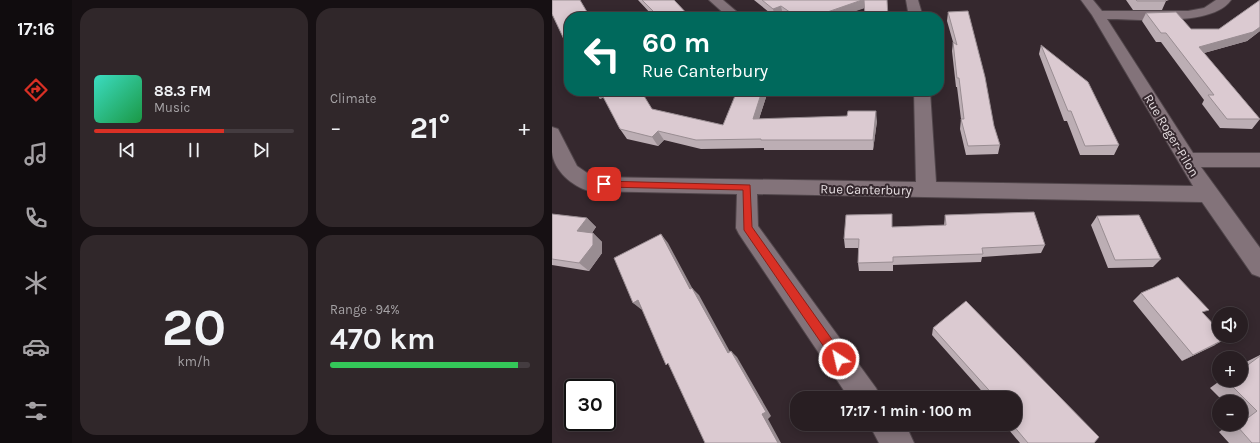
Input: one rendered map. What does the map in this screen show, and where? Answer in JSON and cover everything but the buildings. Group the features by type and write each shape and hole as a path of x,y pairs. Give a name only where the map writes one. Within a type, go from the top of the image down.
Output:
{"street":[{"path":"715,0 730,12"},
{"path":"912,0 915,12"},
{"name":"Rue Roger-Pilon","path":"1087,0 1098,15 1208,194 1260,268"},
{"path":"1098,15 1188,15 1208,10 1225,0"},
{"path":"922,96 926,190"},
{"name":"Rue Canterbury","path":"552,133 568,170 588,184 1208,194"},
{"path":"1188,160 1260,160"},
{"path":"747,187 748,228 861,391"},
{"path":"889,431 898,443"}],"route":[{"path":"604,184 747,187 748,228 839,359"}]}
